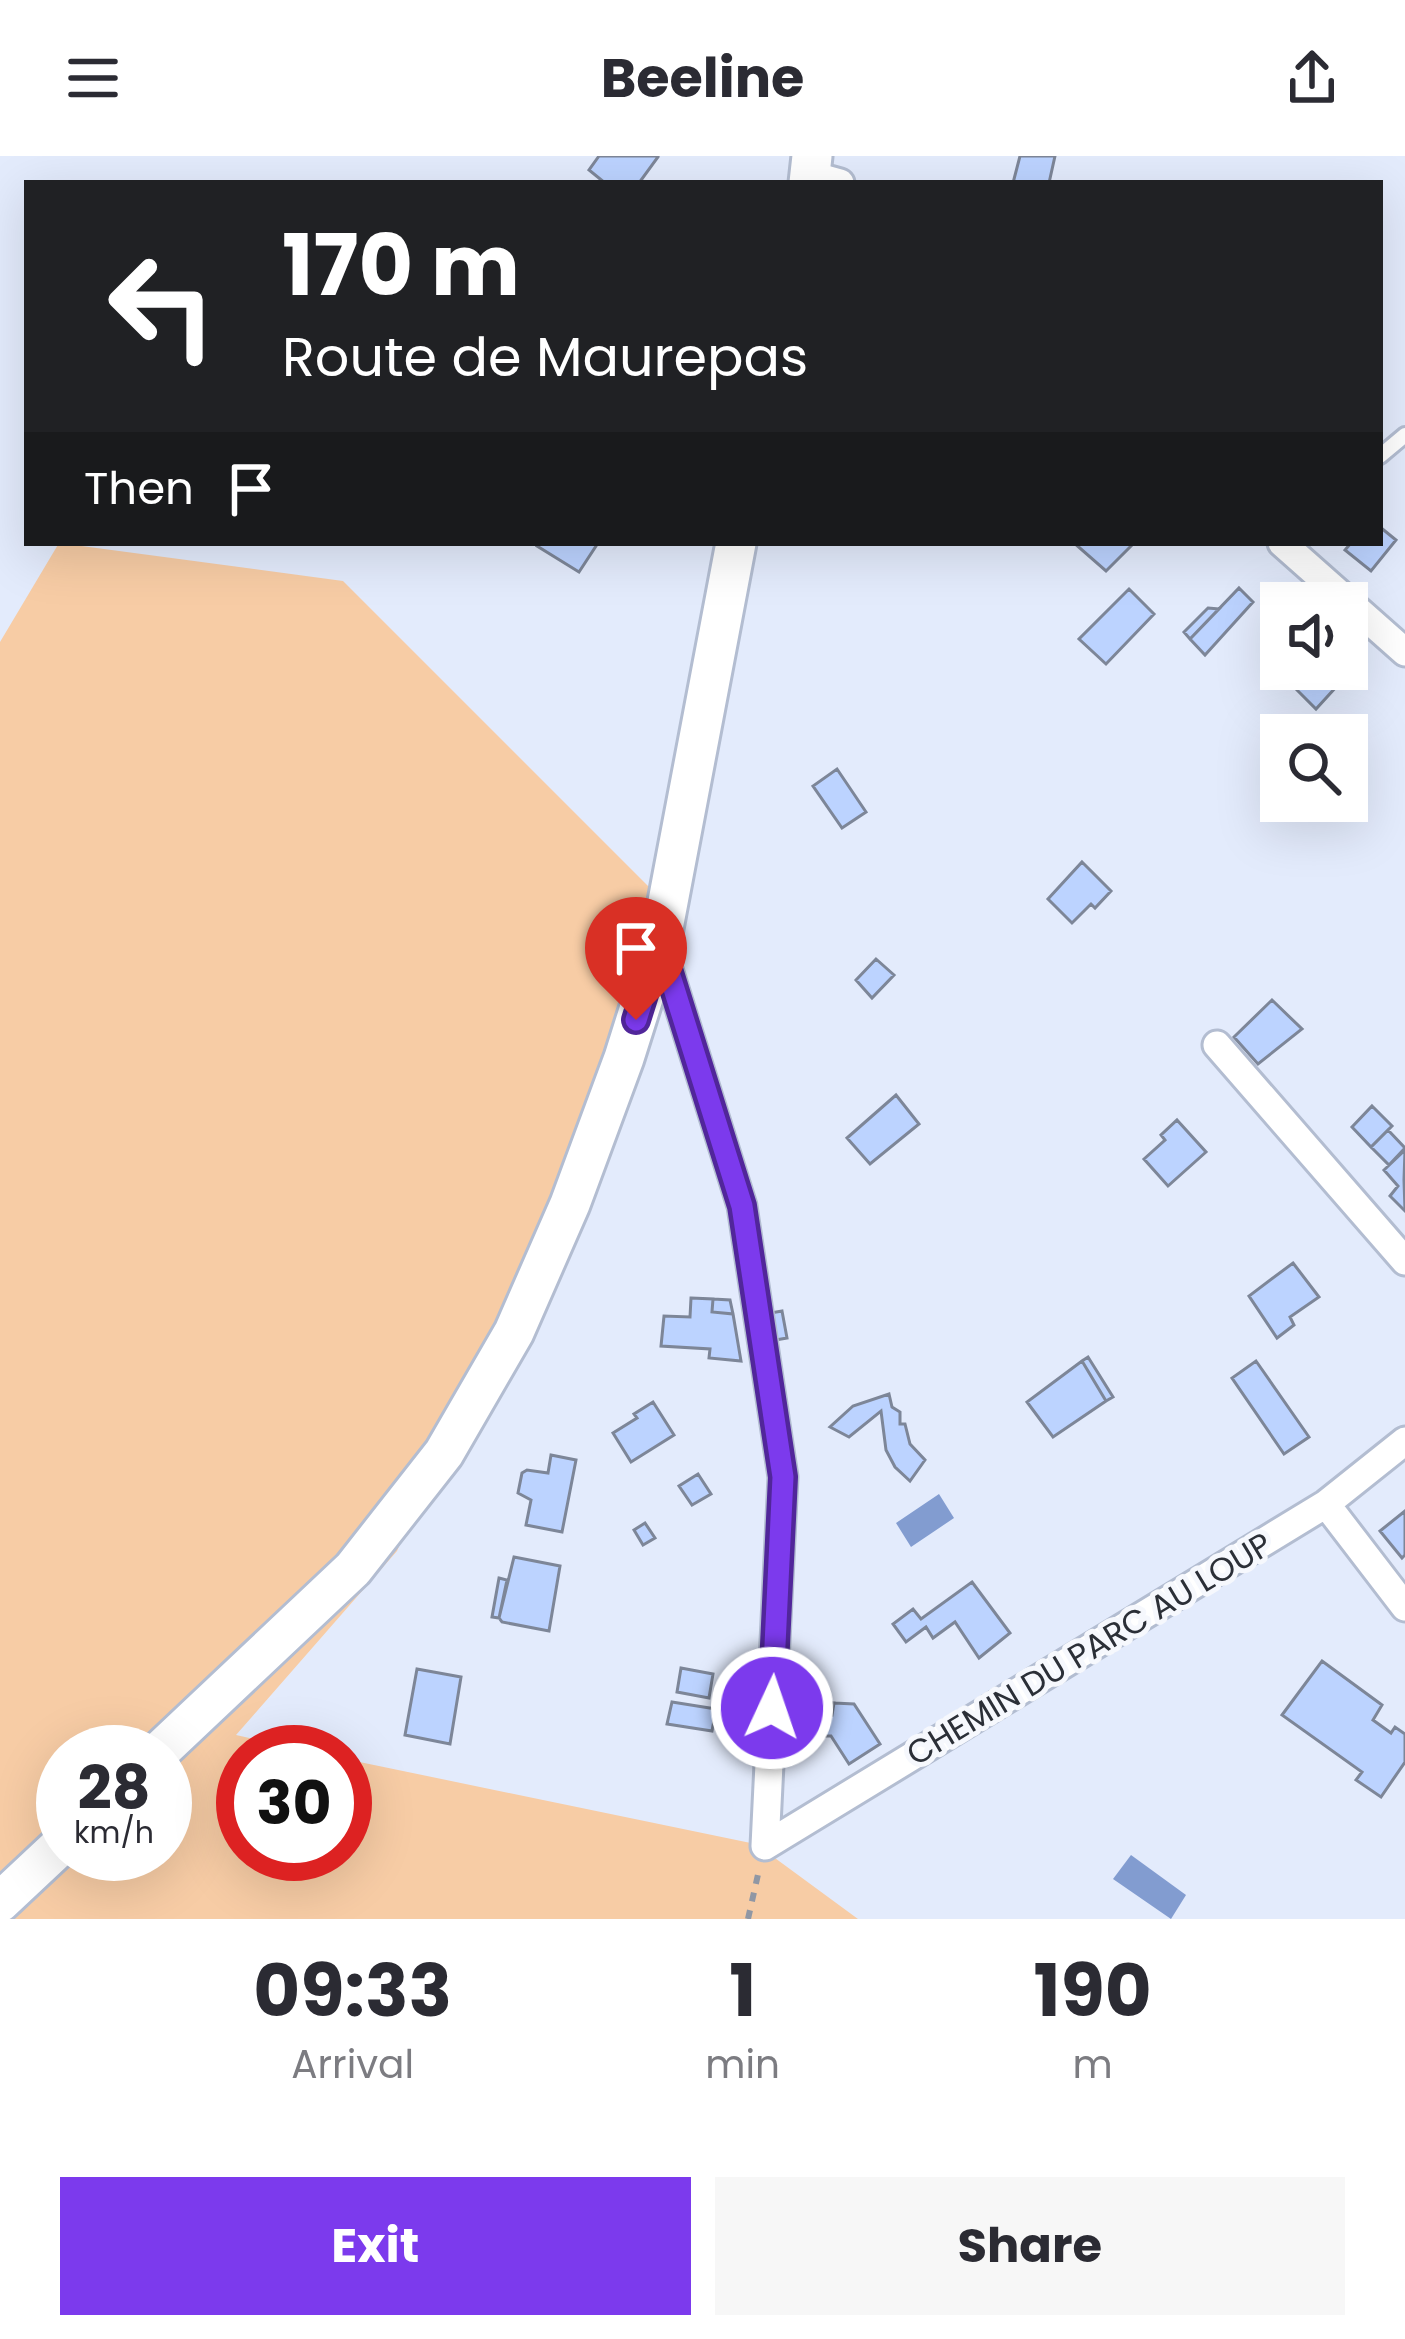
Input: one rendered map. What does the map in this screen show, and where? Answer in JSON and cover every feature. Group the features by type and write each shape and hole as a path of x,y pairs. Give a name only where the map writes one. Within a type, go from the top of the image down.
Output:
{"street":[{"path":"188,1725 353,1569 444,1454 514,1333 570,1204 660,944 735,546"},
{"path":"1285,546 1405,652"},
{"path":"660,944 742,1206 783,1477 765,1846"},
{"path":"1217,1045 1405,1261"},
{"name":"CHEMIN DU PARC AU LOUP","path":"765,1846 1326,1504 1405,1441"},
{"path":"1326,1504 1405,1607"},
{"path":"0,1902 36,1868"}],"path":[{"path":"748,1919 765,1846"}],"shaded area":[{"path":"57,546 343,581 680,918 397,1551 245,1725 216,1725 216,1881 372,1881 372,1765 765,1846 764,1850 858,1919 0,1919 0,642"}],"water":[{"path":"939,1494 954,1518 911,1547 896,1523"},
{"path":"1131,1855 1186,1895 1171,1919 1113,1879"}],"building":[{"path":"599,156 658,157 641,180 601,180 589,170"},
{"path":"1020,156 1055,156 1050,180 1014,180"},
{"path":"1383,529 1396,540 1371,571 1345,550 1348,546 1383,546"},
{"path":"537,546 596,546 579,572"},
{"path":"1077,546 1131,546 1106,571"},
{"path":"1239,588 1253,602 1205,655 1190,639"},
{"path":"1129,589 1154,614 1106,664 1079,639"},
{"path":"1208,608 1219,609 1190,639 1184,632"},
{"path":"1297,690 1333,690 1316,709"},
{"path":"837,769 866,812 842,828 813,786"},
{"path":"1082,862 1111,891 1072,923 1048,899"},
{"path":"876,959 894,975 872,998 856,980"},
{"path":"1272,1000 1302,1029 1258,1064 1234,1037"},
{"path":"896,1095 919,1124 870,1164 847,1138"},
{"path":"1372,1106 1392,1126 1371,1147 1352,1127"},
{"path":"1177,1120 1206,1152 1168,1186 1144,1159 1165,1140 1161,1135"},
{"path":"1388,1130 1405,1148 1389,1165 1371,1147"},
{"path":"1405,1150 1405,1211 1390,1196 1398,1186 1384,1170"},
{"path":"1293,1263 1319,1297 1290,1317 1294,1325 1277,1338 1249,1296"},
{"path":"691,1298 713,1299 712,1312 733,1314 741,1361 709,1358 710,1349 661,1346 664,1316 690,1317"},
{"path":"713,1299 730,1300 733,1314 712,1312"},
{"path":"782,1311 787,1338 764,1342 759,1315"},
{"path":"1088,1357 1113,1397 1106,1401 1082,1361"},
{"path":"1082,1361 1106,1401 1053,1437 1027,1402"},
{"path":"1256,1361 1309,1437 1284,1454 1232,1378"},
{"path":"889,1394 910,1444 925,1460 910,1481 886,1450 881,1411 849,1437 830,1427 853,1406"},
{"path":"653,1402 674,1435 631,1462 613,1433"},
{"path":"551,1455 576,1460 562,1532 526,1525 531,1500 518,1493 522,1473 548,1473"},
{"path":"698,1474 711,1494 692,1505 679,1486"},
{"path":"1405,1511 1405,1555 1402,1558 1380,1531"},
{"path":"645,1523 655,1538 643,1545 634,1530"},
{"path":"514,1557 560,1566 549,1631 499,1618"},
{"path":"499,1578 507,1580 499,1618 492,1617"},
{"path":"972,1582 1010,1633 979,1658 955,1622 933,1638 926,1627 906,1642 893,1624 913,1609 921,1619"},
{"path":"1322,1661 1382,1705 1373,1720 1391,1733 1395,1727 1405,1734 1405,1762 1381,1797 1356,1780 1362,1772 1282,1715"},
{"path":"681,1668 713,1674 709,1698 677,1692"},
{"path":"417,1669 461,1677 450,1744 405,1735"},
{"path":"672,1702 716,1709 712,1731 667,1724"},
{"path":"814,1702 834,1703 832,1715 812,1713"},
{"path":"834,1703 854,1704 880,1744 849,1764 831,1736 811,1736 812,1713 832,1715"}],"route":[{"path":"636,1020 660,944 742,1206 783,1477 772,1708"}]}
